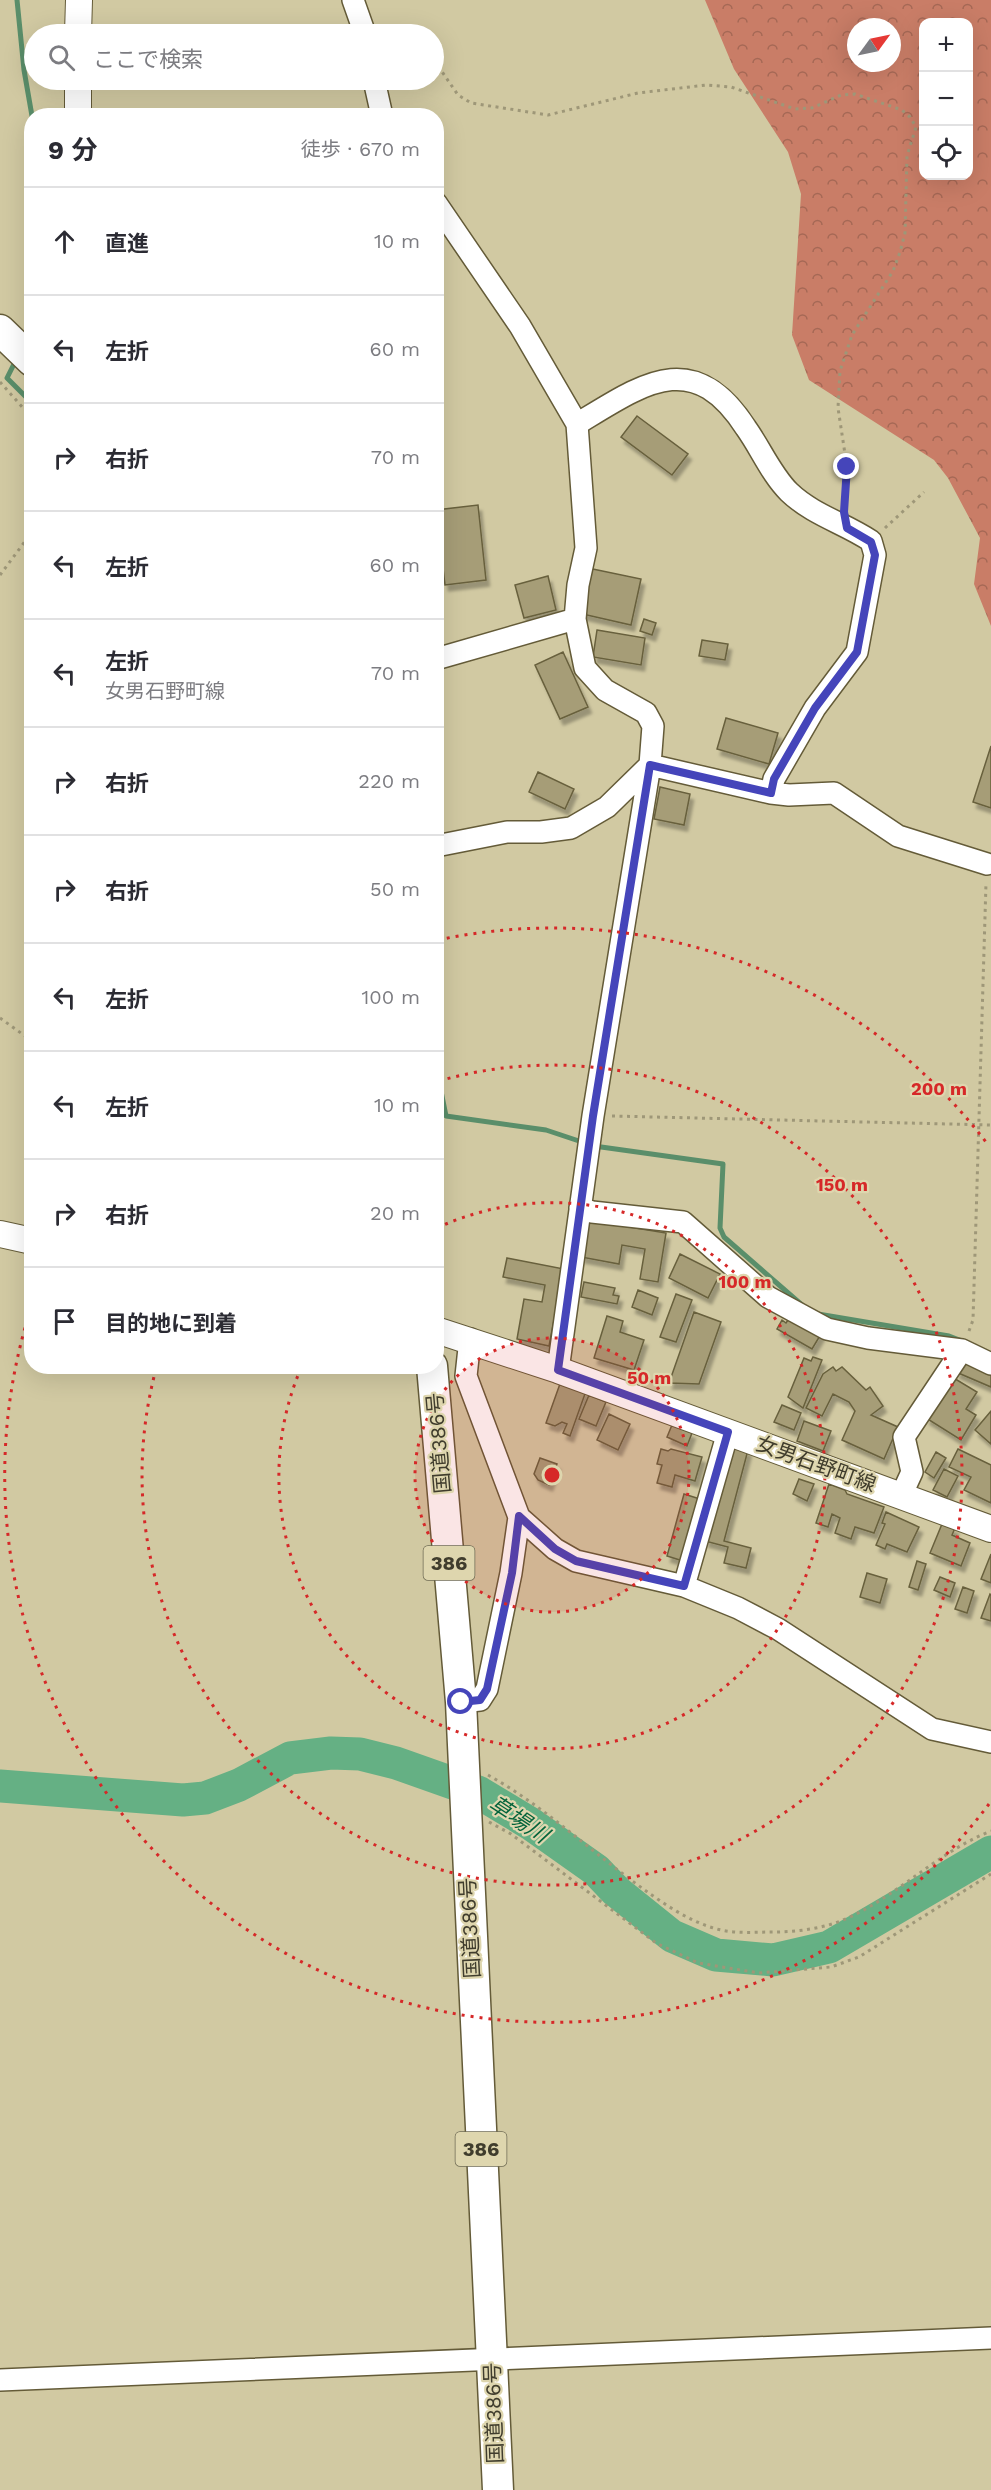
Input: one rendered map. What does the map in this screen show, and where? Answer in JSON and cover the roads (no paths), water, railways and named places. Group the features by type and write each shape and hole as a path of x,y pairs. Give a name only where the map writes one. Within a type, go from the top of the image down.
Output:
{"highway":[{"path":"0,330 24,353"},
{"name":"国道386号","path":"433,1374 461,1702 464,1809 498,2490"}],"main road":[{"path":"78,24 79,0"},
{"path":"78,90 78,108"},
{"path":"0,1234 24,1239"},
{"name":"女男石野町線","path":"444,1332 558,1370 991,1529"}],"street":[{"path":"353,0 362,24"},
{"path":"376,90 380,108"},
{"path":"444,215 520,326 577,424 586,548 578,585 575,619 585,669 605,690 646,713 653,726 650,765 593,1116 558,1370"},
{"path":"577,424 647,385 663,379 681,377 714,390 730,404 777,479 790,493 810,510 871,542 875,555 857,652 815,708 774,779 771,793"},
{"path":"444,657 575,619"},
{"path":"650,765 771,793 789,795 834,793 898,836 987,864"},
{"path":"444,844 507,832 541,832 571,828 607,807 650,765"},
{"path":"580,1208 592,1212 683,1222 768,1297 827,1329 868,1338 962,1350 991,1364"},
{"path":"461,1702 480,1700 487,1689 512,1573 519,1516 466,1376 470,1340"},
{"path":"901,1496 912,1472 904,1437 962,1350"},
{"path":"684,1586 728,1432"},
{"path":"519,1516 555,1549 576,1561 684,1586 738,1608 778,1629 932,1729 991,1742"},
{"path":"0,2380 991,2338"}],"waterway":[{"path":"17,0 24,70"},
{"path":"27,90 31,108"},
{"path":"16,360 7,378 24,395"},
{"path":"444,1106 446,1116 546,1130 585,1143"},
{"path":"594,1146 723,1164 720,1228 724,1237 802,1305"},
{"path":"818,1314 949,1336 962,1341"},
{"name":"草場川","path":"0,1786 183,1800 205,1798 239,1785 290,1758 331,1753 360,1754 396,1763 478,1792 531,1824 596,1870 616,1891 672,1936 716,1955 773,1960 829,1947 991,1852"}]}
